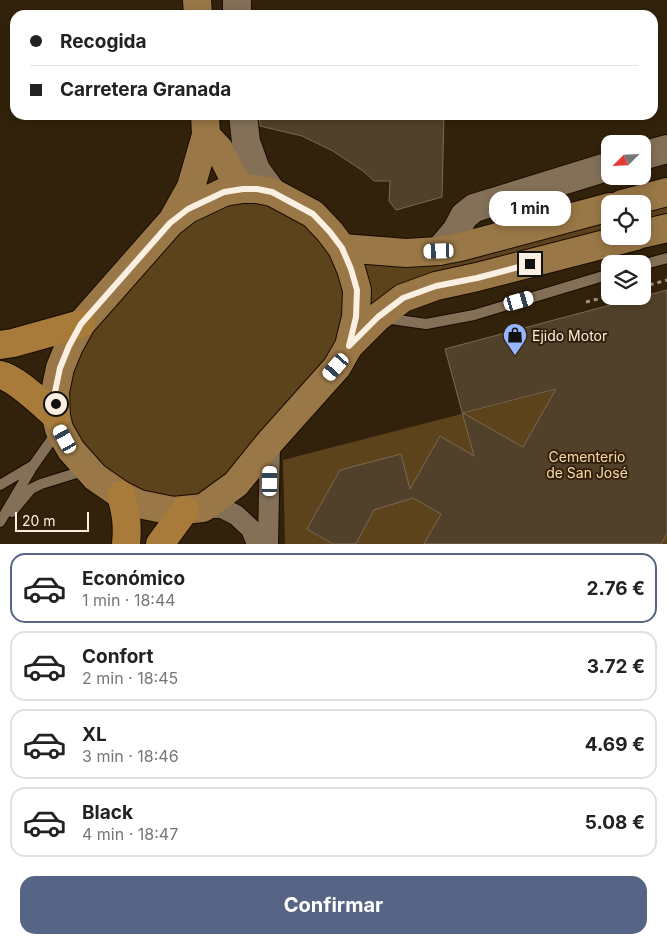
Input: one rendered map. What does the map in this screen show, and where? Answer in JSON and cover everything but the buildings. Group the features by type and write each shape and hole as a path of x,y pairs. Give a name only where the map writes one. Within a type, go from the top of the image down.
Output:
{"highway":[{"path":"0,345 81,324"},
{"path":"0,375 12,380 58,422"},
{"path":"121,496 126,511 128,530 126,544"},
{"path":"160,544 194,509"}],"main road":[{"path":"205,125 232,175 243,189"},
{"path":"170,223 191,187 205,125"},
{"path":"349,346 356,317 357,290 342,248 330,232 313,214 272,192 257,189 224,192 188,209 170,223 81,324 60,368 55,392 58,422 71,450 87,469 121,496 139,504 173,511 194,509 236,484 336,367 349,346 378,317 403,298 436,286 477,278 602,245"},
{"path":"651,196 667,192"},
{"path":"342,248 406,253 439,251 601,209"},
{"path":"651,232 667,228"}],"street":[{"path":"244,120 246,142 256,170 272,192"},
{"path":"651,153 667,149"},
{"path":"439,251 456,231 464,216 474,208 601,169"},
{"path":"268,544 270,442"},
{"path":"194,509 222,508 236,515 251,529 257,544"}],"lane":[{"path":"651,262 667,258"},
{"path":"378,317 426,324 474,315 601,277"},
{"path":"0,524 58,422"},
{"path":"0,485 33,466"},
{"path":"0,524 31,489 87,469"}],"path":[{"path":"651,284 667,280"}],"green space":[{"path":"243,189 330,232 406,253 601,209 601,239 403,298 203,508 139,504 71,450 60,368 170,223"},
{"path":"667,192 667,228 651,232 651,200"},
{"name":"Cementerio de San José","path":"667,361 667,544 285,544 283,460"}],"place":[{"name":"Ejido Motor","path":"515,356"}],"route":[{"path":"56,404 55,392 60,368 81,324 170,223 188,209 224,192 243,189 272,192 313,214 330,232 342,248 357,290 356,317 349,346 378,317 403,298 436,286 477,278 530,264"}]}
